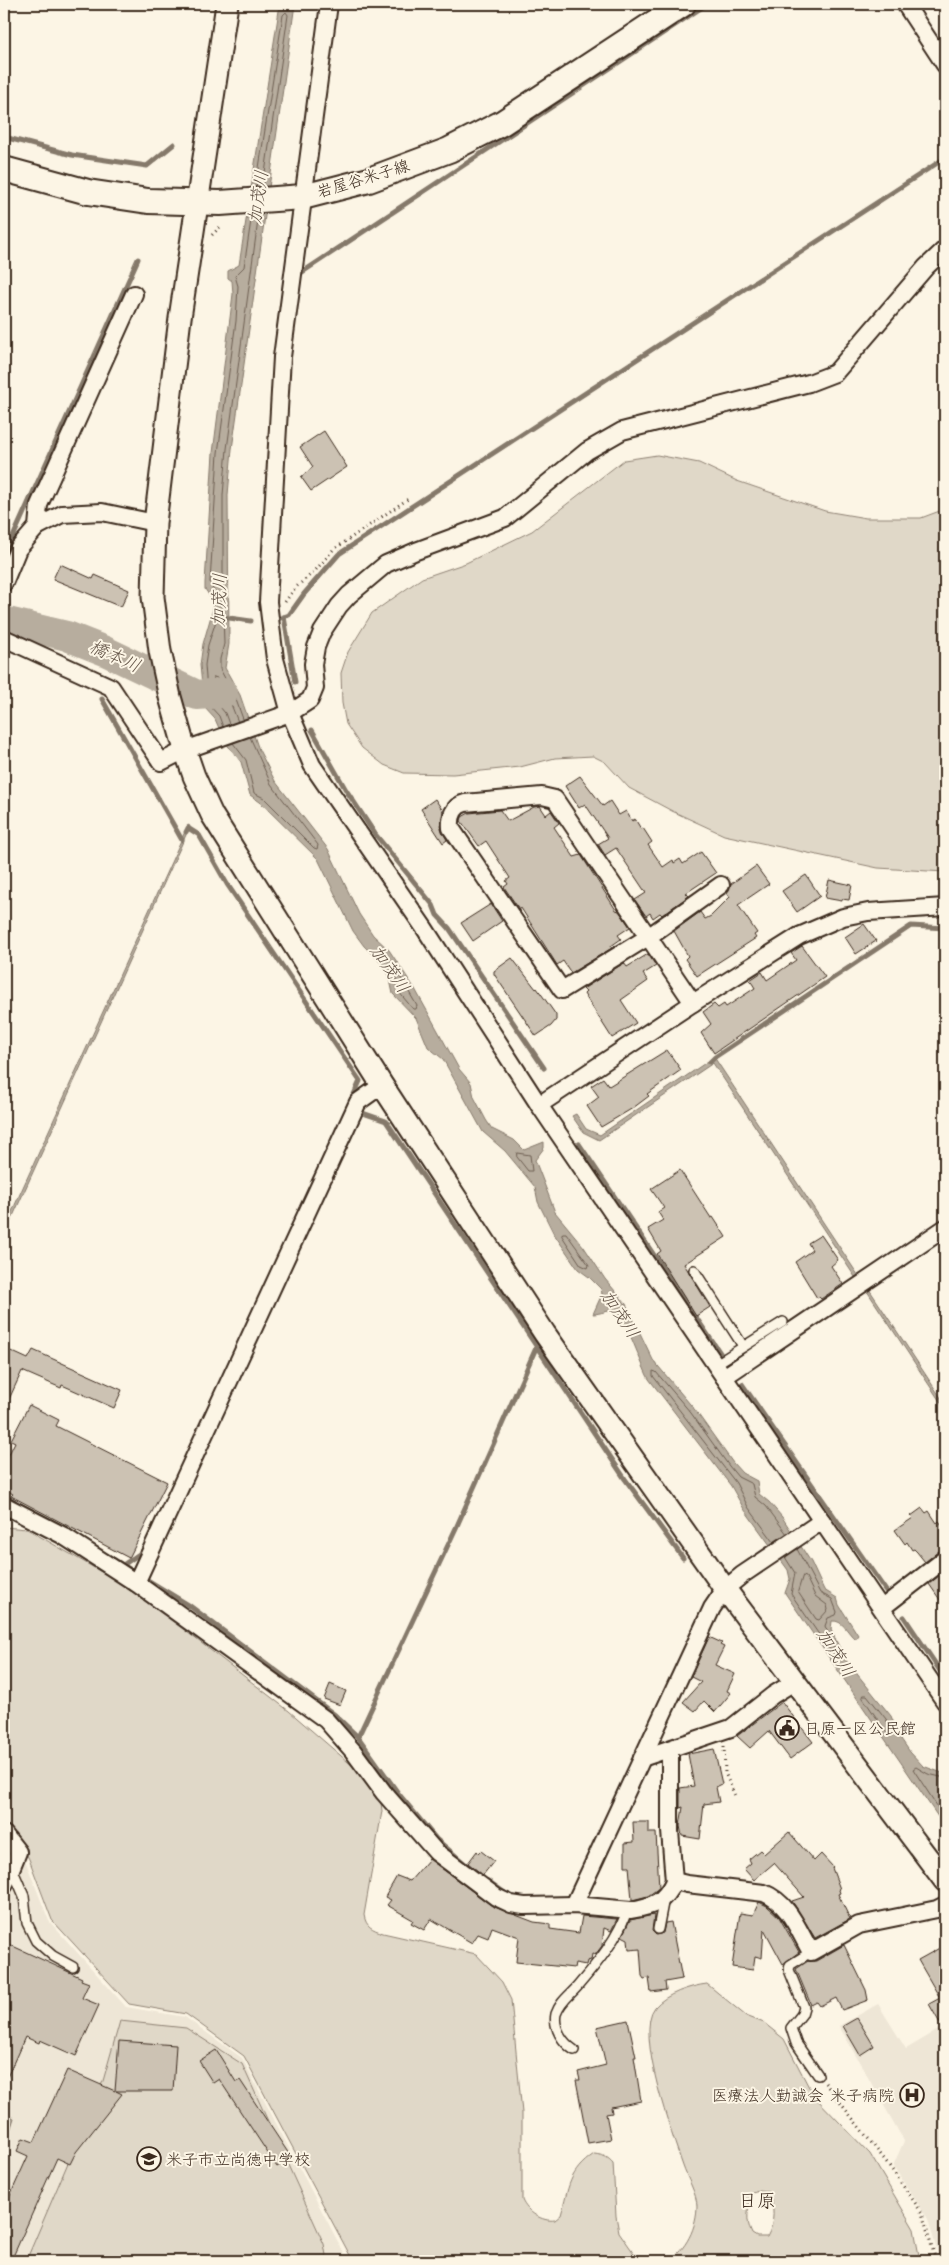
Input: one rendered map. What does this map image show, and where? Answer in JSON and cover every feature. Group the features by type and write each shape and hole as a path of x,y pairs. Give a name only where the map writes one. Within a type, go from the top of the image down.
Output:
{"main road":[{"name":"岩屋谷米子線","path":"4,169 88,192 148,201 220,203 296,198 369,180 449,150 502,123 683,4"}],"street":[{"path":"227,4 196,203 155,522 153,597 160,651 170,697 194,776 212,815 382,1084 545,1334 725,1589 945,1881"},
{"path":"329,4 296,198 282,357 269,607 276,659 290,713 312,765 425,929 539,1105 720,1370 816,1525 882,1608 945,1702"},
{"path":"905,4 945,65"},
{"path":"4,638 111,687 161,762 185,750 290,713 310,700 315,688 313,664 316,647 327,622 349,596 386,564 505,518 587,451 622,431 809,383 835,373 926,267 945,249"},
{"path":"37,527 39,505 134,294"},
{"path":"4,583 18,550 37,527 62,514 102,512 155,522"},
{"path":"693,1003 648,937 555,799 542,796 459,804 454,809 450,819 451,828 562,990 648,937 721,885"},
{"path":"539,1105 693,1003 799,936 843,917 895,908 945,907"},
{"path":"136,1583 358,1102 382,1084"},
{"path":"720,1370 945,1228"},
{"path":"4,1504 62,1534 136,1583 326,1720 353,1751 384,1793 436,1852 485,1890 511,1904 524,1906 574,1905 627,1909 646,1907 669,1893 674,1881 670,1831 670,1749"},
{"path":"574,1905 712,1608 725,1589 742,1574 816,1525"},
{"path":"882,1608 945,1559"},
{"path":"642,1758 731,1728 773,1695 794,1682"},
{"path":"4,1834 18,1852 4,1886"},
{"path":"674,1881 764,1893 774,1897 784,1905 811,1952 859,1925 937,1909 945,1905"}],"lane":[{"path":"694,1270 743,1346"},
{"path":"720,1370 743,1346 783,1322"},
{"path":"12,1868 24,1896 27,1923 36,1941 53,1956 73,1966"},
{"path":"658,1929 664,1897"},
{"path":"574,2050 562,2039 556,2026 557,2012 562,2002 577,1988 617,1934 625,1920 627,1909"},
{"path":"811,1952 790,1965 789,1970 804,2007 802,2014 792,2028 796,2043 818,2075"}],"path":[{"path":"269,607 282,606 295,588 315,571 333,550 408,499"},
{"path":"723,1730 724,1773 736,1798"},
{"path":"818,2075 888,2164 922,2213 936,2261"}],"shaded area":[{"path":"657,455 699,463 737,481 825,511 866,518 921,518 945,509 945,872 878,868 724,835 672,811 629,788 605,762 593,756 555,758 520,767 453,774 404,773 384,765 362,748 346,724 342,703 341,673 348,652 372,613 422,578 466,563 532,531 624,460"},
{"path":"4,1527 27,1529 117,1581 187,1632 289,1711 362,1774 381,1802 382,1811 364,1915 366,1922 373,1929 383,1933 476,1954 502,1982 511,2000 522,2113 522,2200 524,2204 540,2218 555,2220 561,2215 568,2188 579,2167 594,2154 605,2157 613,2163 616,2216 619,2232 636,2256 642,2261 353,2261 244,2056 186,2014 129,2004 52,1920 29,1859 16,1834 4,1824"},
{"name":"米子市立尚徳中学校","path":"25,1860 49,1921 126,2007 185,2017 242,2058 348,2261 4,2261 4,1897"},
{"path":"707,1984 746,2016 764,2023 784,2039 813,2095 870,2154 914,2229 920,2261 668,2261 680,2251 693,2230 697,2206 692,2186 678,2152 657,2085 649,2038 650,2020 655,2007 665,1998 679,1991","holes":["759,2191 768,2192 773,2209 772,2226 767,2237 757,2237 752,2234 748,2224 752,2193"]},
{"name":"医療法人勤誠会 米子病院","path":"878,2004 906,2049 945,2026 945,2261 940,2261 928,2219 893,2166 904,2141 839,2026"},
{"name":"米子市立尚徳中学校","path":"120,2021 186,2028 242,2064 324,2244 327,2261 26,2261 103,2081"}],"water":[{"name":"加茂川","path":"280,4 295,4 232,449 228,495 229,644 225,668 240,695 259,750 275,781 328,849 359,914 373,935 389,950 415,989 459,1069 471,1083 474,1097 486,1120 492,1129 514,1140 524,1150 544,1142 544,1148 535,1160 555,1212 584,1247 605,1279 626,1304 653,1360 695,1410 733,1463 742,1473 757,1481 759,1494 782,1517 811,1562 824,1590 837,1598 839,1605 858,1635 855,1639 842,1624 832,1621 831,1630 845,1659 891,1716 899,1736 910,1752 923,1766 945,1774 945,1827 785,1593 790,1579 788,1570 744,1509 731,1486 649,1379 620,1316 616,1312 610,1311 593,1314 602,1294 601,1289 578,1269 554,1234 538,1202 535,1187 505,1151 483,1132 443,1059 428,1047 416,1018 393,994 389,975 384,966 364,946 353,931 318,859 260,802 250,795 241,762 225,742 215,719 204,707 200,665 203,644 213,609 213,601 205,589 205,583 213,453 233,294 232,281 228,278 228,271 239,265"},
{"path":"188,825 190,826 4,1236 4,1229"},
{"path":"714,1057 858,1275 855,1277 713,1063 599,1140 583,1132 572,1116 576,1114 586,1129 600,1135"},
{"path":"869,1289 945,1404 945,1409 867,1291"},
{"path":"4,2113 14,2118 8,2137 4,2137"}],"building":[{"path":"324,431 347,467 311,491 301,477 313,467 300,447"},
{"path":"60,564 93,579 95,575 129,590 121,607 53,579"},
{"path":"580,776 603,806 610,801 619,815 626,811 632,821 635,819 652,842 648,845 663,867 673,860 674,863 680,859 683,864 701,852 716,873 686,893 689,896 662,915 660,913 653,918 650,913 646,916 635,900 646,893 616,848 605,855 598,844 608,838 585,804 579,808 565,786"},
{"path":"435,799 443,811 441,828 447,840 443,843 421,809"},
{"path":"540,806 546,815 551,811 559,823 554,827 574,857 581,855 616,910 619,911 630,927 618,935 621,939 611,946 612,948 571,973 563,961 557,965 521,908 519,909 504,887 508,884 506,881 510,878 486,841 479,846 461,821 462,817 469,813 500,810 508,821 534,807"},
{"path":"756,866 769,884 738,905 757,933 754,935 756,938 697,976 685,959 688,956 674,931 700,912 705,919 711,916 730,897 727,893 731,884"},
{"path":"806,875 820,896 797,912 782,891"},
{"path":"829,880 852,885 849,900 842,899 842,901 825,898"},
{"path":"491,904 502,921 473,941 461,923"},
{"path":"864,924 876,941 856,954 845,937"},
{"path":"802,946 825,977 714,1053 701,1033 711,1024 703,1012 714,1004 718,1008 724,1004 726,1007 755,988 750,980 762,972 767,980 796,960 791,953"},
{"path":"648,954 656,966 643,974 648,981 621,1000 636,1023 612,1038 584,994 586,992 583,989 624,963 627,967"},
{"path":"512,958 556,1015 556,1020 551,1026 536,1036 494,974 494,971"},
{"path":"667,1050 681,1070 647,1094 649,1096 633,1108 601,1127 587,1106 599,1097 591,1086 603,1078 609,1086"},
{"path":"680,1170 711,1218 713,1217 726,1237 684,1264 710,1307 696,1316 657,1254 661,1251 648,1229 663,1220 658,1212 664,1208 651,1189"},
{"path":"821,1235 838,1260 831,1266 843,1284 821,1299 817,1298 795,1262 812,1250 808,1243"},
{"path":"4,1348 28,1359 33,1350 122,1390 114,1408 62,1385 61,1388 22,1371 4,1410"},
{"path":"29,1405 59,1420 56,1426 167,1482 129,1558 11,1496 13,1494 4,1489 4,1464 15,1442 11,1440"},
{"path":"922,1508 926,1513 929,1511 937,1523 939,1521 945,1529 945,1549 939,1551 925,1562 914,1549 912,1550 907,1542 905,1544 895,1530 913,1518 911,1516"},
{"path":"945,1571 945,1607 929,1584"},
{"path":"709,1637 722,1643 720,1645 724,1647 715,1665 735,1674 727,1691 731,1693 715,1712 704,1701 695,1711 683,1702 701,1682 691,1677"},
{"path":"330,1684 346,1691 340,1705 324,1699"},
{"path":"782,1702 813,1742 790,1759 769,1731 750,1748 737,1736"},
{"path":"714,1749 722,1784 716,1787 719,1802 704,1804 700,1839 682,1836 680,1826 683,1807 680,1808 680,1788 694,1786 688,1754"},
{"path":"633,1822 649,1822 649,1833 656,1833 659,1888 648,1896 632,1900 629,1866 625,1866 625,1843 634,1842"},
{"path":"789,1832 814,1861 821,1854 833,1867 840,1889 838,1894 850,1919 815,1938 792,1901 804,1897 774,1863 754,1880 744,1869 751,1863 749,1859 760,1850 764,1854"},
{"path":"477,1851 479,1853 481,1851 494,1861 483,1875 468,1863"},
{"path":"429,1859 492,1906 534,1922 550,1924 550,1929 579,1933 582,1916 617,1919 611,1931 604,1928 602,1946 595,1955 592,1954 591,1960 587,1961 586,1965 575,1963 574,1968 516,1962 519,1937 492,1927 488,1938 478,1934 472,1943 431,1919 424,1930 411,1923 413,1920 387,1905 391,1900 385,1897 397,1876 410,1881"},
{"path":"759,1902 767,1906 779,1917 799,1952 783,1964 764,1929 762,1958 755,1956 753,1970 732,1967 740,1913 753,1915"},
{"path":"654,1915 652,1931 656,1935 663,1933 665,1923 671,1922 682,1979 665,1982 666,1990 651,1992 649,1978 644,1979 642,1976 640,1949 629,1950 628,1939 622,1936 630,1920"},
{"path":"4,1942 82,1978 81,1980 89,1983 82,1998 99,2005 76,2056 40,2040 39,2043 25,2037 4,2084"},
{"path":"844,1945 866,1990 868,2000 842,2010 836,1998 820,2006 817,2002 811,2005 796,1969 808,1961 816,1961"},
{"path":"945,1945 945,2032 929,2004 940,1998 918,1960"},
{"path":"857,2018 874,2046 860,2055 843,2026"},
{"path":"628,2020 636,2057 634,2057 641,2101 611,2107 612,2113 606,2114 611,2139 588,2143 576,2080 580,2080 578,2072 606,2065 597,2027"},
{"path":"119,2041 176,2045 173,2091 116,2091 122,2094 76,2152 70,2164 57,2158 11,2261 4,2261 4,2209 28,2156 17,2151 23,2138 34,2142 67,2070 115,2091"},
{"path":"216,2050 236,2082 240,2080 291,2157 277,2167 219,2079 213,2083 199,2061"}],"waterway":[{"path":"301,273 707,4"},
{"path":"4,137 72,155 147,166 174,144"},
{"path":"278,619 289,615 304,594 339,554 945,158"},
{"path":"4,557 138,259"},
{"name":"加茂川","path":"222,617 251,621"},
{"path":"284,617 295,682"},
{"name":"橋本川","path":"4,621 67,636 105,651 197,695 223,693"},
{"path":"102,699 182,840"},
{"path":"312,730 346,790 375,834 433,905 437,915 449,928 544,1068"},
{"path":"186,832 188,828 199,835 227,884 360,1081 352,1099"},
{"path":"710,1062 911,926 945,928"},
{"path":"357,1111 386,1121 625,1479 683,1558"},
{"path":"579,1144 720,1353"},
{"path":"358,1737 456,1528 536,1348"},
{"path":"742,1384 886,1591"},
{"path":"4,1496 14,1501"},
{"path":"123,1565 142,1552 144,1548"},
{"path":"108,1556 190,1606 335,1715 358,1737 398,1793 437,1840 471,1869"},
{"path":"904,1617 945,1678"},
{"path":"488,1881 505,1893"}],"place":[{"name":"日原一区公民館","path":"787,1728"},
{"name":"医療法人勤誠会 米子病院","path":"912,2095"},
{"name":"米子市立尚徳中学校","path":"149,2159"}],"district":[{"name":"日原","path":"757,2200"}]}
